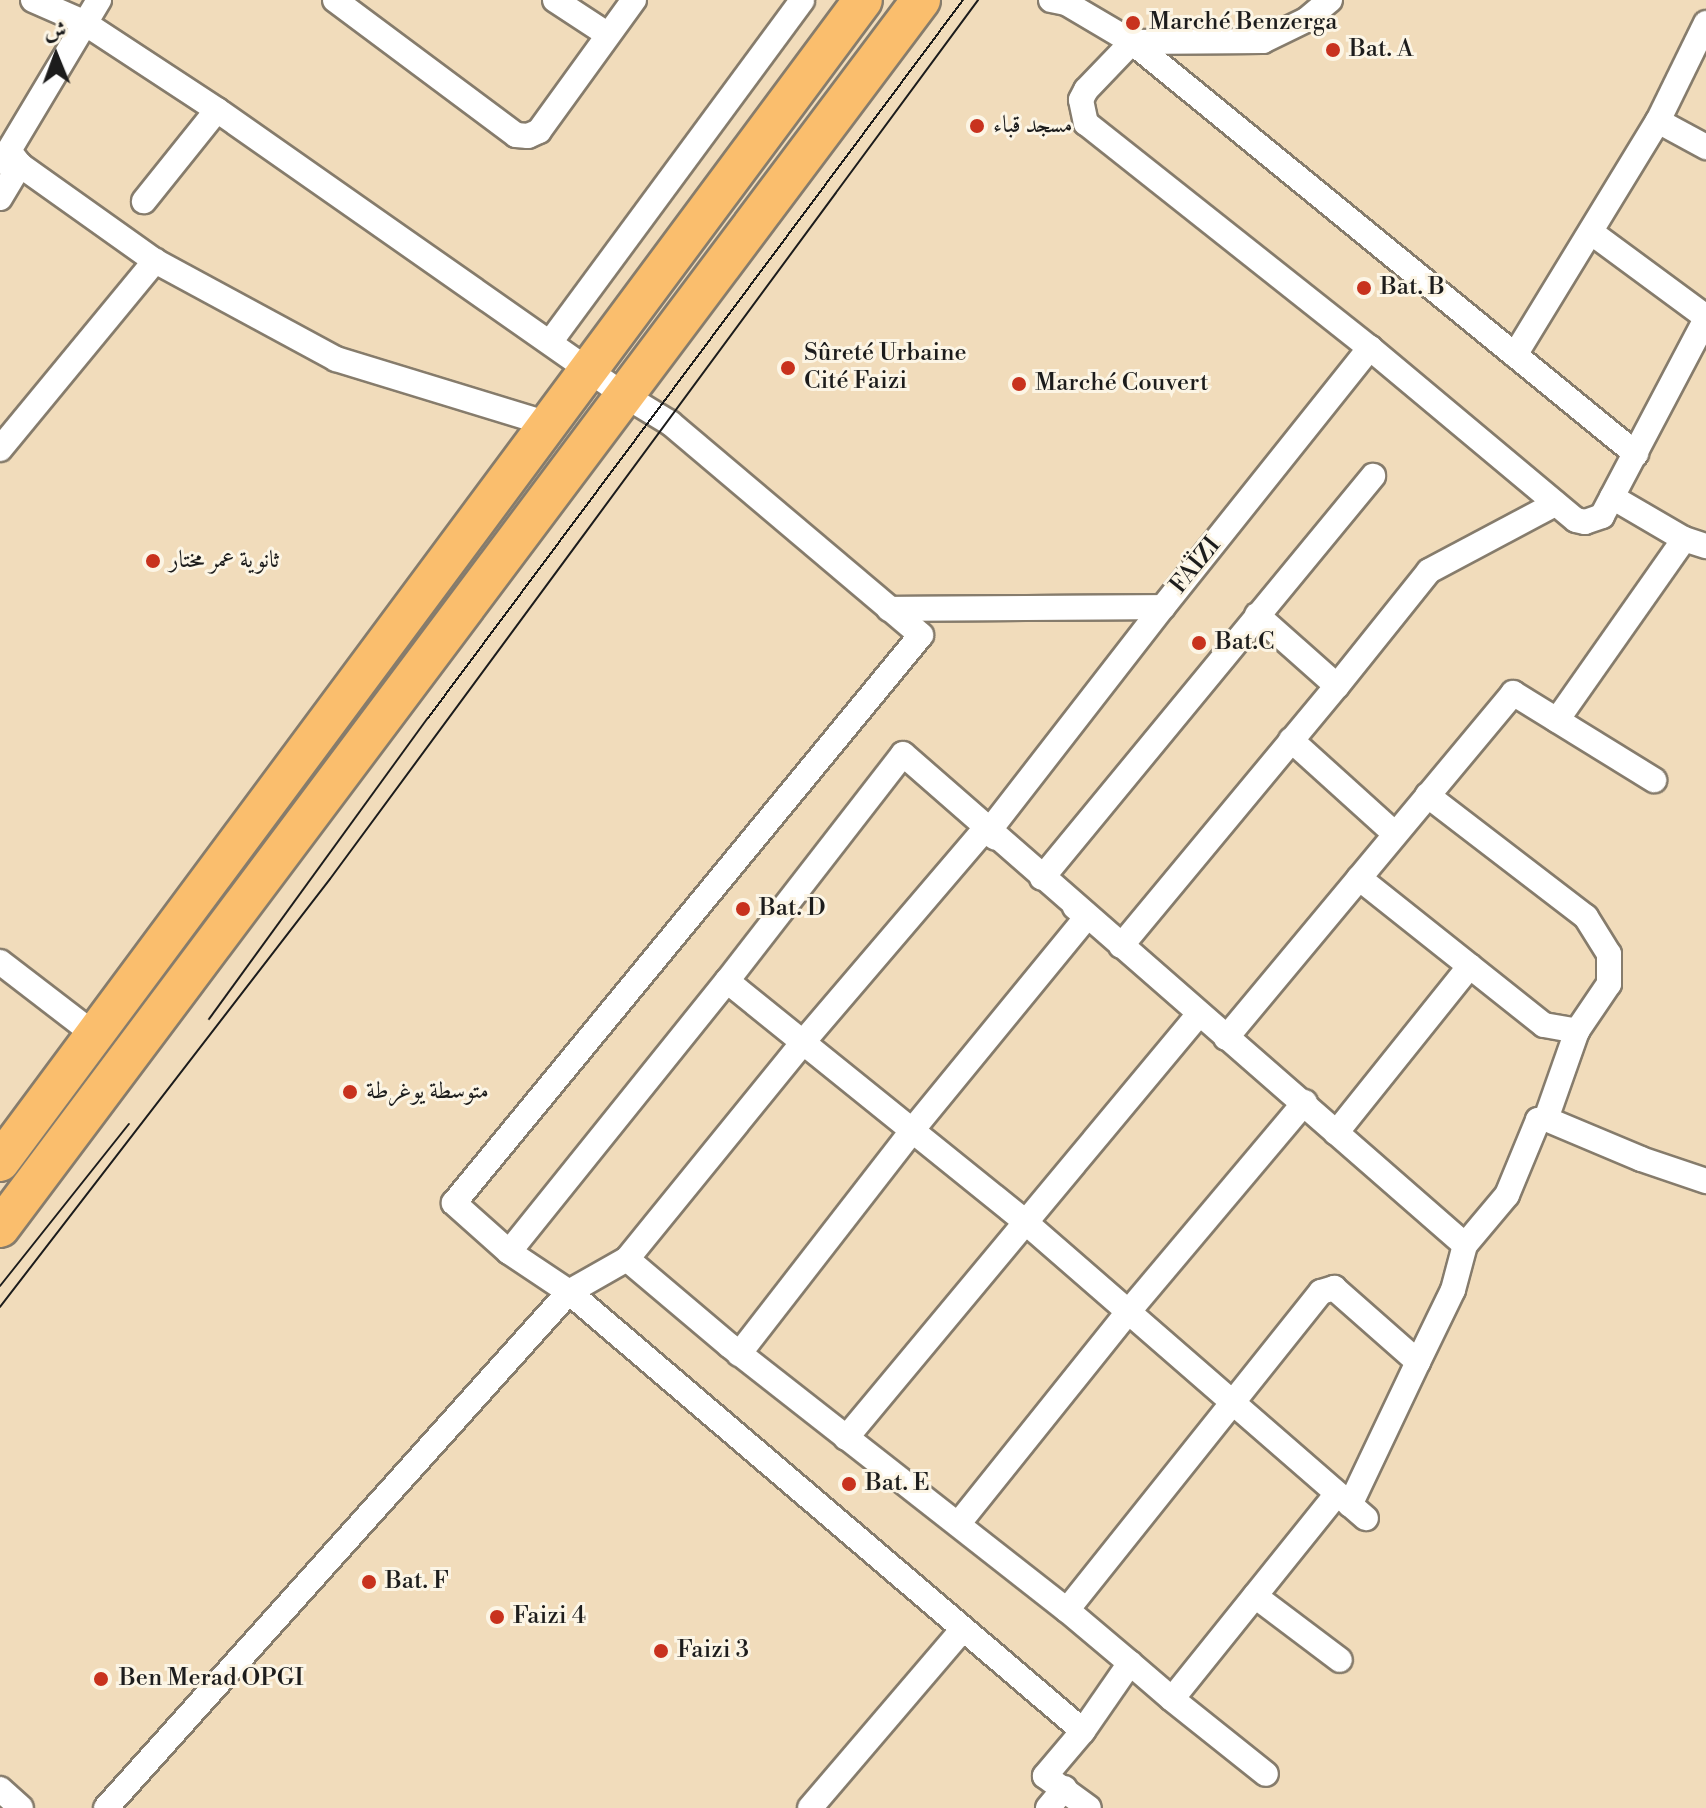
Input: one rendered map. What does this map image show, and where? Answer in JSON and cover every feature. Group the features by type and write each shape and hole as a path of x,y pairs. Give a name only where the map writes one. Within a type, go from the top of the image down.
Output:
{"main road":[{"path":"0,1162 863,0"},
{"path":"0,1228 89,1114 921,0"}],"street":[{"path":"33,0 83,22 217,110 624,395 670,423 921,635 454,1203 509,1252 569,1292 1083,1731"},
{"path":"0,198 9,160 83,22 99,0"},
{"path":"335,0 516,135 528,136 539,131 634,0"},
{"path":"555,0 607,34"},
{"path":"551,341 802,0"},
{"path":"1330,0 1306,20 1263,41 1182,39 1132,42 1086,90 1081,100 1086,123 1370,348 1555,504 1576,520 1585,522 1602,516 1706,318 1592,233"},
{"path":"1061,1 1132,42 1636,454"},
{"path":"1515,355 1658,121 1706,23"},
{"path":"1158,64 1182,39"},
{"path":"144,201 217,110"},
{"path":"1658,121 1706,147"},
{"path":"9,160 155,261 336,359 549,424"},
{"path":"0,449 155,261"},
{"name":"FAÏZI","path":"889,609 1163,607 1370,348"},
{"path":"1042,878 1373,476"},
{"path":"1557,720 1695,542 1612,497"},
{"path":"1121,946 1429,571 1555,504"},
{"path":"989,831 1163,607"},
{"path":"1257,615 1337,686"},
{"path":"1226,1038 1513,693 1654,780"},
{"path":"1291,740 1395,834"},
{"path":"509,1252 727,981 903,754 1226,1038 1305,1102 1336,1133 1465,1245"},
{"path":"1427,795 1586,917 1609,954 1609,984 1577,1031 1546,1119"},
{"path":"106,1808 569,1292 627,1259 804,1041 984,830 989,831 1087,917"},
{"path":"1359,878 1544,1025 1577,1031"},
{"path":"739,1354 914,1128 1087,917"},
{"path":"0,962 95,1035"},
{"path":"1336,1133 1470,966"},
{"path":"727,981 914,1128 1234,1401 1351,1506"},
{"path":"846,1438 1199,1014"},
{"path":"959,1523 1129,1311 1305,1102"},
{"path":"1172,1699 1255,1596 1351,1506 1453,1290 1465,1245 1507,1195 1538,1120 1546,1119 1641,1159 1706,1181"},
{"path":"627,1259 739,1354 959,1523 1266,1774"},
{"path":"1067,1610 1312,1300 1334,1288 1418,1362"},
{"path":"1255,1596 1340,1660"},
{"path":"810,1808 962,1630"},
{"path":"1089,1808 1045,1776 1083,1731 1130,1663"},
{"path":"1048,1808 1065,1788"},
{"path":"0,1789 21,1808"}],"tram line":[{"path":"209,1019 428,718 963,0"},
{"path":"0,1307 330,879 978,0"},
{"path":"0,1286 129,1124"}],"place":[{"name":"Marché Benzerga","path":"1133,23"},
{"name":"Bat. A","path":"1333,50"},
{"name":"مسجد قباء","path":"977,126"},
{"name":"Bat. B","path":"1364,288"},
{"name":"Sûreté Urbaine Cité Faizi","path":"788,368"},
{"name":"Marché Couvert","path":"1019,384"},
{"name":"ثانوية عمر مختار","path":"153,561"},
{"name":"Bat.C","path":"1199,643"},
{"name":"Bat. D","path":"743,909"},
{"name":"متوسطة يوغرطة","path":"350,1092"},
{"name":"Bat. E","path":"849,1484"},
{"name":"Bat. F","path":"369,1582"},
{"name":"Faizi 4","path":"497,1617"},
{"name":"Faizi 3","path":"661,1651"},
{"name":"Ben Merad OPGI","path":"101,1679"}]}
